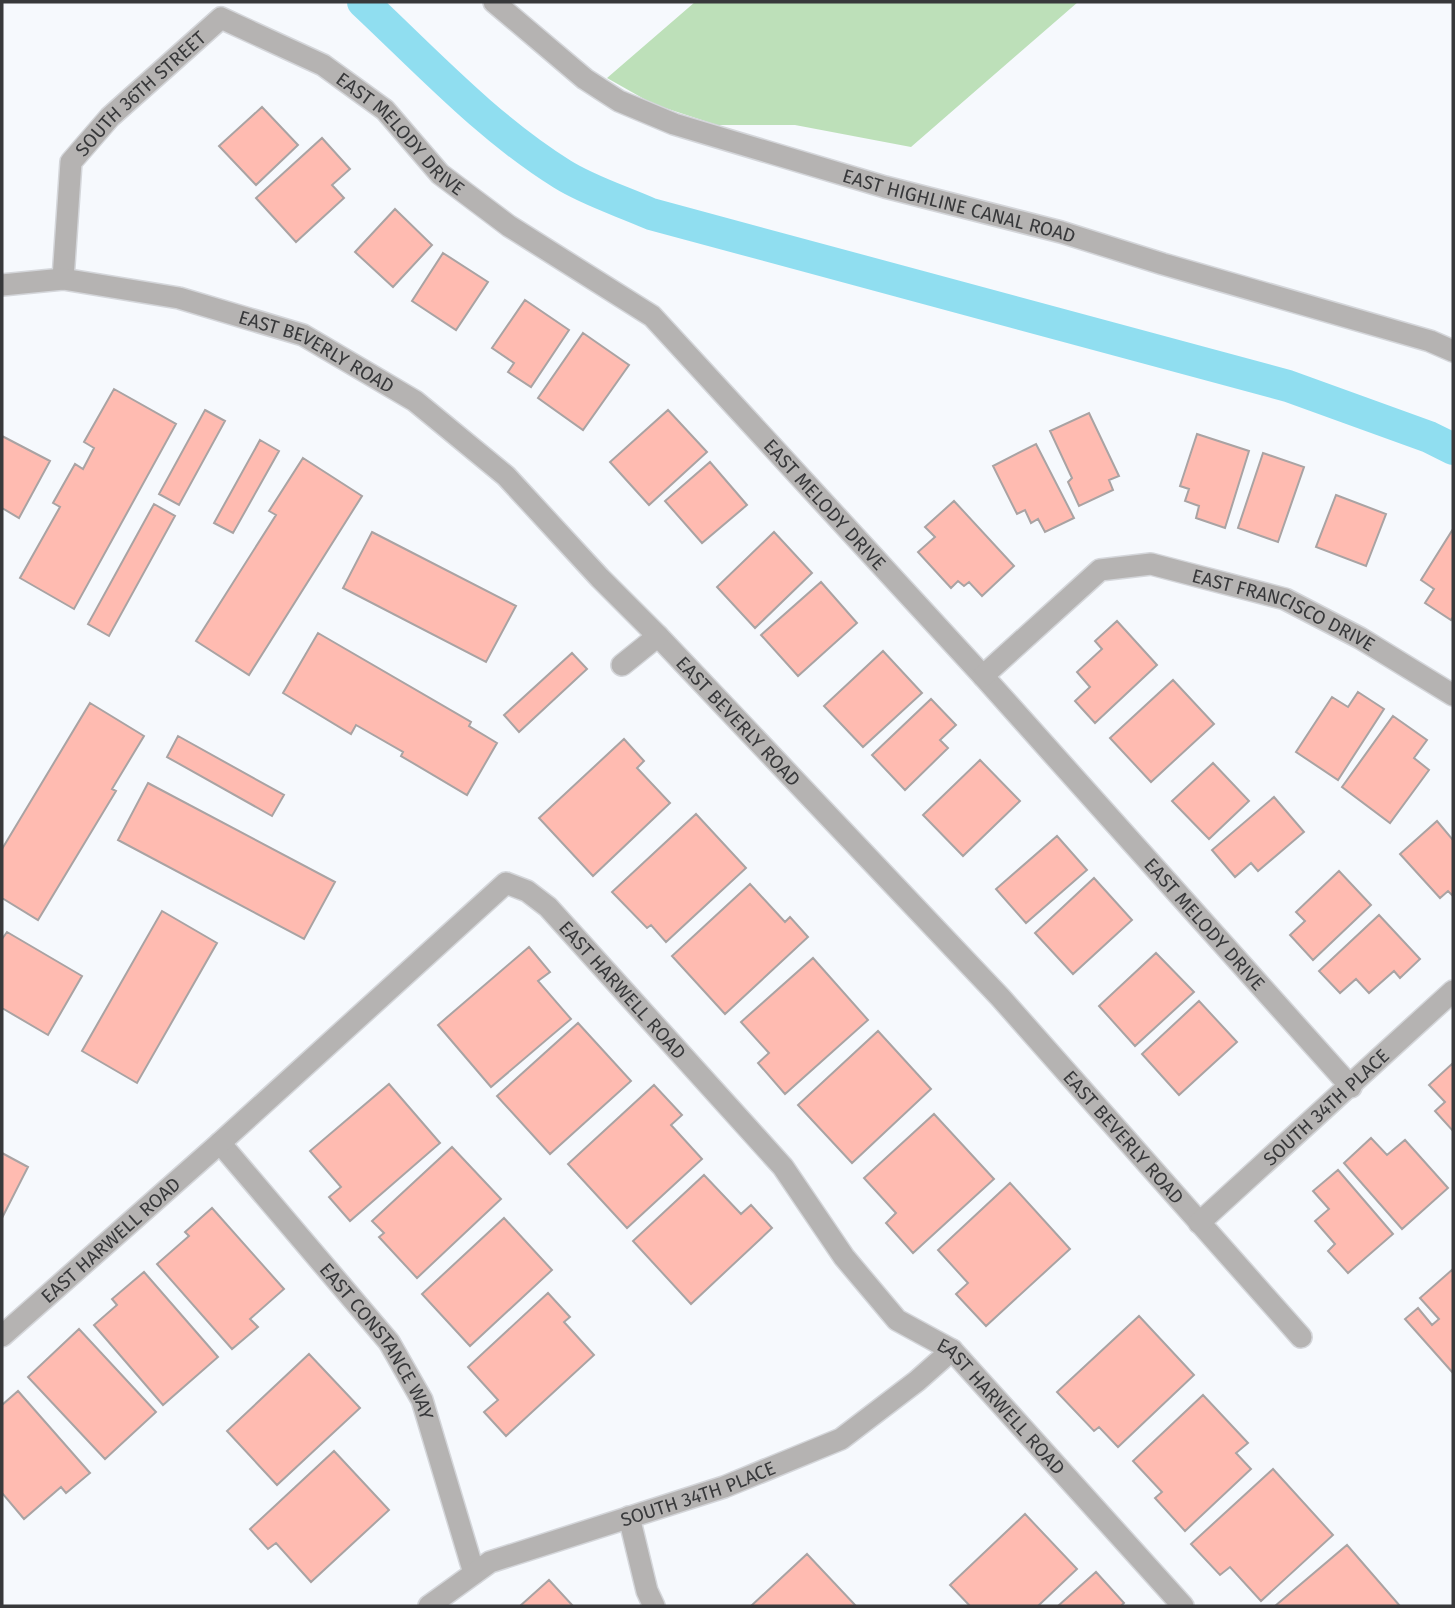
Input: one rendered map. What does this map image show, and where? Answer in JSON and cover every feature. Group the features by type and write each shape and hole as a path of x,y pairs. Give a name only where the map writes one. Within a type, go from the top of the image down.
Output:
{"street":[{"name":"EAST HIGHLINE CANAL ROAD","path":"494,2 585,79 619,101 674,124 885,187 1060,232 1430,341 1453,351"},
{"name":"SOUTH 36TH STREET","path":"63,279 71,162 110,117 221,18"},
{"name":"EAST MELODY DRIVE","path":"221,18 323,65 385,110 440,174 509,226 652,316 983,676 1350,1087"},
{"path":"2,285 63,279"},
{"name":"EAST BEVERLY ROAD","path":"63,279 178,298 303,335 415,401 506,475 600,578 1000,997 1301,1337"},
{"name":"EAST FRANCISCO DRIVE","path":"983,676 1100,570 1150,564 1285,599 1360,638 1453,695"},
{"path":"622,665 658,636"},
{"name":"EAST HARWELL ROAD","path":"2,1336 220,1143 506,883 527,891 548,907 783,1167 844,1257 897,1320 952,1350 1183,1606"},
{"name":"SOUTH 34TH PLACE","path":"1199,1223 1453,991"},
{"name":"EAST CONSTANCE WAY","path":"220,1143 389,1342 422,1400 474,1573"},
{"name":"SOUTH 34TH PLACE","path":"429,1606 490,1562 724,1487 841,1439 917,1381 952,1350"},
{"path":"629,1517 647,1591 654,1606"}],"green space":[{"path":"695,2 1078,2 911,147 795,125 717,125 653,104 607,78"}],"building":[{"path":"262,107 298,145 256,185 219,146"},
{"path":"322,138 350,169 332,185 344,198 296,242 256,198"},
{"path":"395,209 432,245 393,287 355,252"},
{"path":"443,253 488,282 456,330 412,301"},
{"path":"525,300 569,330 531,387 508,372 514,363 492,348"},
{"path":"583,333 629,365 583,430 538,398"},
{"path":"114,389 176,424 74,609 20,578 60,507 53,503 75,464 83,469 94,448 84,442"},
{"path":"205,410 225,421 179,505 159,494"},
{"path":"668,410 707,452 649,505 610,462"},
{"path":"1089,413 1119,476 1109,480 1113,490 1079,506 1068,482 1072,478 1050,431"},
{"path":"1197,434 1249,451 1225,528 1196,518 1199,506 1185,501 1189,489 1180,486"},
{"path":"2,436 50,461 19,518 2,508"},
{"path":"260,440 279,451 233,533 214,523"},
{"path":"1036,444 1074,518 1045,532 1038,519 1031,523 1025,510 1017,514 993,466"},
{"path":"1263,453 1304,467 1278,542 1238,528"},
{"path":"303,458 362,496 249,675 196,641 276,515 269,511"},
{"path":"710,462 747,505 702,543 665,501"},
{"path":"1336,495 1386,514 1366,566 1316,547"},
{"path":"954,501 1014,566 982,596 969,582 964,586 958,581 951,588 918,552 935,537 925,527"},
{"path":"154,504 175,516 109,636 88,624"},
{"path":"1453,529 1451,620 1425,603 1434,589 1421,580"},
{"path":"372,532 516,606 486,662 343,588"},
{"path":"774,532 812,573 755,628 717,587"},
{"path":"821,582 857,623 798,676 761,635"},
{"path":"1117,621 1157,665 1095,723 1075,701 1090,687 1077,672 1102,649 1095,641"},
{"path":"318,633 471,722 469,726 497,743 467,795 401,756 403,752 356,725 351,734 283,693"},
{"path":"883,651 922,693 863,747 824,706"},
{"path":"572,653 587,669 519,732 504,715"},
{"path":"1173,680 1214,724 1151,782 1110,738"},
{"path":"1358,692 1384,709 1338,780 1296,752 1332,697 1348,707"},
{"path":"931,699 956,725 940,740 948,748 905,790 872,755"},
{"path":"90,703 144,736 112,789 116,791 38,920 2,898 2,849"},
{"path":"1393,716 1427,740 1414,758 1429,770 1390,823 1342,787"},
{"path":"178,736 284,795 272,816 167,757"},
{"path":"624,739 644,761 637,768 670,803 593,876 539,818"},
{"path":"980,760 1020,801 963,856 923,815"},
{"path":"1213,763 1249,801 1209,839 1172,801"},
{"path":"148,783 335,882 304,939 118,840"},
{"path":"1274,797 1304,832 1258,871 1251,863 1235,877 1212,850"},
{"path":"696,814 746,868 666,942 651,925 647,928 612,892"},
{"path":"1437,821 1453,840 1453,896 1448,891 1440,898 1400,854"},
{"path":"1057,836 1087,870 1026,923 996,889"},
{"path":"1339,871 1371,905 1313,960 1290,935 1305,921 1296,912"},
{"path":"1094,878 1132,920 1073,974 1035,933"},
{"path":"750,884 785,922 790,917 808,937 725,1014 672,956"},
{"path":"162,911 217,943 137,1083 82,1051"},
{"path":"1379,915 1420,959 1400,978 1394,971 1369,993 1356,979 1340,993 1319,971"},
{"path":"7,932 82,976 48,1035 2,1008 2,939"},
{"path":"529,947 550,972 538,981 571,1019 491,1087 438,1025"},
{"path":"1156,953 1194,992 1135,1046 1099,1006"},
{"path":"813,958 868,1020 785,1094 758,1063 769,1053 741,1022"},
{"path":"1199,1001 1237,1042 1179,1095 1142,1054"},
{"path":"578,1023 631,1081 550,1154 497,1096"},
{"path":"878,1031 931,1089 852,1163 798,1105"},
{"path":"1453,1063 1453,1131 1435,1111 1445,1102 1429,1085"},
{"path":"389,1084 440,1143 350,1221 329,1197 341,1187 310,1151"},
{"path":"654,1085 682,1115 671,1125 702,1159 627,1228 568,1164"},
{"path":"934,1114 994,1179 913,1253 886,1223 896,1213 864,1178"},
{"path":"1371,1138 1387,1155 1405,1140 1448,1188 1402,1229 1344,1163"},
{"path":"452,1147 501,1199 417,1278 379,1237 384,1233 372,1221"},
{"path":"2,1153 28,1167 2,1218"},
{"path":"1338,1170 1393,1234 1348,1273 1328,1251 1335,1244 1315,1221 1329,1209 1313,1191"},
{"path":"704,1175 741,1214 751,1205 772,1228 691,1304 633,1241"},
{"path":"1010,1183 1070,1249 986,1326 956,1294 968,1283 938,1250"},
{"path":"212,1208 284,1289 250,1319 258,1327 232,1349 157,1264 189,1236 185,1232"},
{"path":"504,1218 552,1270 470,1346 422,1294"},
{"path":"1453,1269 1453,1373 1405,1319 1418,1308 1432,1325 1439,1319 1420,1298"},
{"path":"144,1272 218,1357 163,1405 94,1325 117,1305 112,1299"},
{"path":"548,1293 570,1317 564,1322 594,1355 506,1436 484,1412 498,1400 468,1367"},
{"path":"1139,1316 1194,1375 1118,1447 1099,1427 1094,1431 1057,1392"},
{"path":"79,1329 156,1412 105,1459 28,1377"},
{"path":"309,1354 360,1408 277,1485 227,1431"},
{"path":"18,1391 90,1473 66,1493 61,1487 24,1519 2,1493 2,1405"},
{"path":"1203,1395 1248,1443 1236,1453 1251,1469 1185,1531 1155,1498 1162,1492 1133,1461"},
{"path":"334,1451 389,1510 311,1582 276,1543 268,1549 250,1529"},
{"path":"1273,1469 1333,1535 1261,1601 1230,1567 1220,1575 1191,1544"},
{"path":"1025,1514 1077,1569 1038,1606 970,1606 950,1585"},
{"path":"1347,1545 1400,1606 1275,1606"},
{"path":"807,1554 856,1606 751,1606"},
{"path":"1096,1572 1124,1603 1121,1606 1058,1606"},
{"path":"549,1580 573,1606 520,1606"}],"waterway":[{"path":"363,2 458,93 509,136 562,174 606,196 651,214 1288,386 1429,437 1453,449"}]}
